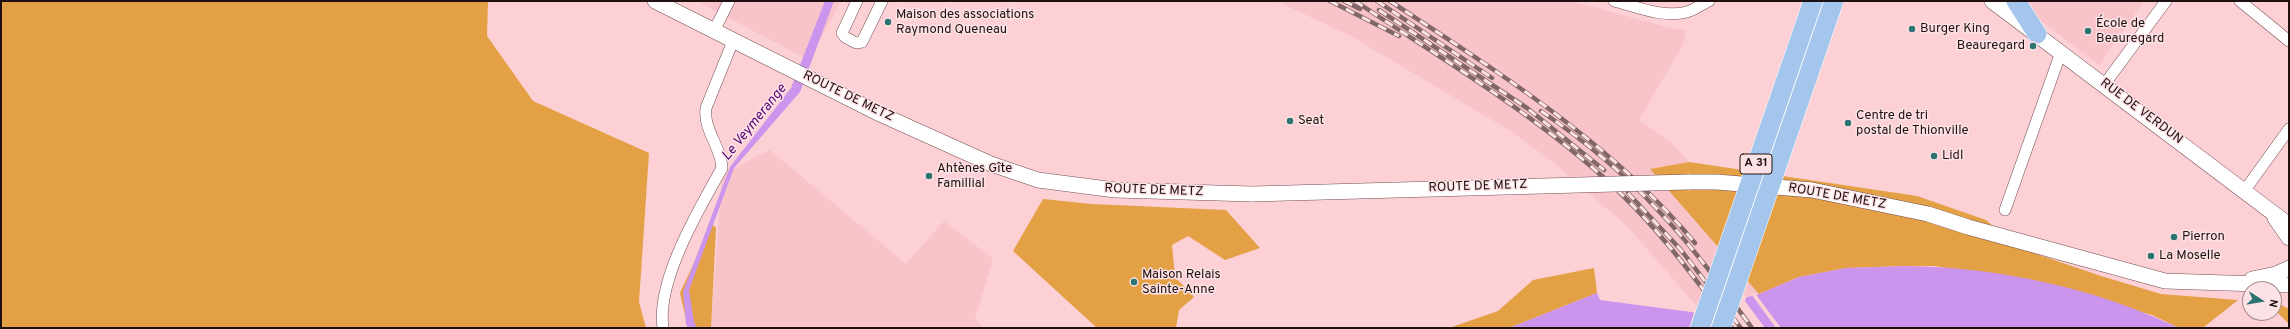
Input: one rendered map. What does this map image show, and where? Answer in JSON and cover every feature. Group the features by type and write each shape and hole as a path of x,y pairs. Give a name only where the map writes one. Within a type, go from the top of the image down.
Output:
{"highway":[{"name":"A 31","path":"1700,328 1812,1"},
{"name":"A 31","path":"1721,328 1834,1"},
{"path":"2016,1 2036,34"}],"main road":[{"name":"ROUTE DE METZ","path":"655,1 811,79 991,164 1038,180 1115,190 1252,194 1717,182 1812,190 1928,214 1968,227 2165,281 2241,282 2262,285 2289,285"},
{"name":"RUE DE VERDUN","path":"1992,1 2245,190 2289,225"},
{"path":"2269,209 2289,238"},
{"name":"ROUTE DE METZ","path":"2241,282 2276,274 2289,268"}],"street":[{"path":"714,31 729,1"},
{"path":"857,1 842,32 845,37 856,43 862,42 882,1"},
{"path":"1614,1 1661,13 1672,14 1687,12 1709,1"},
{"path":"2104,86 2166,1"},
{"path":"2240,1 2289,41"},
{"path":"663,328 664,297 680,252 722,168 721,160 706,126 705,116 706,108 733,41"},
{"path":"2005,210 2061,52"},
{"path":"2245,190 2289,129"}],"shaded area":[{"path":"1,1 488,1 487,36 533,101 649,153 639,302 646,328 1,328"},
{"path":"696,1 841,1 809,60"},
{"path":"825,1 834,1 800,92 734,168 689,290 694,322 697,328 688,328 686,324 683,292 730,167 791,88"},
{"path":"1276,1 1572,1 1670,28 1686,30 1682,46 1639,120 1671,142 1689,162 1650,169 1759,294 1700,310 1628,227 1553,162 1509,130 1349,35"},
{"name":"École de Beauregard","path":"2022,1 2144,1 2099,65 2034,16"},
{"path":"770,150 906,264 944,221 993,259 975,319 985,328 711,328 722,174"},
{"path":"1689,162 1917,196 1986,220 2019,248 2101,276 2161,294 2238,300 2204,327 2179,328 2152,315 2024,279 1934,266 1846,268 1799,277 1759,294 1650,169"},
{"path":"1043,199 1092,204 1226,210 1260,248 1225,260 1188,236 1172,245 1175,277 1194,297 1179,310 1176,328 1097,328 1013,251"},
{"path":"712,224 716,228 711,328 688,328 680,293"},
{"path":"1906,266 1976,270 2046,282 2114,302 2179,328 1509,328 1597,293 1600,300 1691,312 1759,294 1799,277 1846,268"},
{"path":"1594,268 1597,293 1509,328 1449,328 1498,311 1533,280"},
{"path":"2282,305 2289,309 2289,324 2282,317"}],"pier":[{"path":"1755,293 1781,328 1776,328 1751,294"},
{"path":"1747,295 1745,301 1765,328 1689,328 1694,313 1692,312 1695,309"}],"railway":[{"path":"1330,1 1399,36"},
{"path":"1344,1 1360,9"},
{"path":"1355,1 1482,84 1544,128 1602,176 1621,193 1655,230 1687,268 1732,328"},
{"path":"1377,1 1492,78"},
{"path":"1390,1 1472,55 1552,111 1590,141 1627,173 1662,207 1695,243"},
{"path":"1379,10 1527,108 1604,170"},
{"path":"1541,111 1601,156 1655,207 1693,250 1752,328"},
{"path":"1628,193 1681,250 1741,328"}],"place":[{"name":"Maison des associations Raymond Queneau","path":"888,22"},
{"name":"Burger King","path":"1912,29"},
{"name":"École de Beauregard","path":"2088,31"},
{"name":"Beauregard","path":"2033,46"},
{"name":"Seat","path":"1290,121"},
{"name":"Centre de tri postal de Thionville","path":"1848,123"},
{"name":"Lidl","path":"1934,156"},
{"name":"Ahtènes Gîte Famillial","path":"929,176"},
{"name":"Pierron","path":"2174,237"},
{"name":"La Moselle","path":"2151,256"},
{"name":"Maison Relais Sainte-Anne","path":"1134,282"}],"water label":[{"name":"Le Veymerange","path":"755,123"}]}
